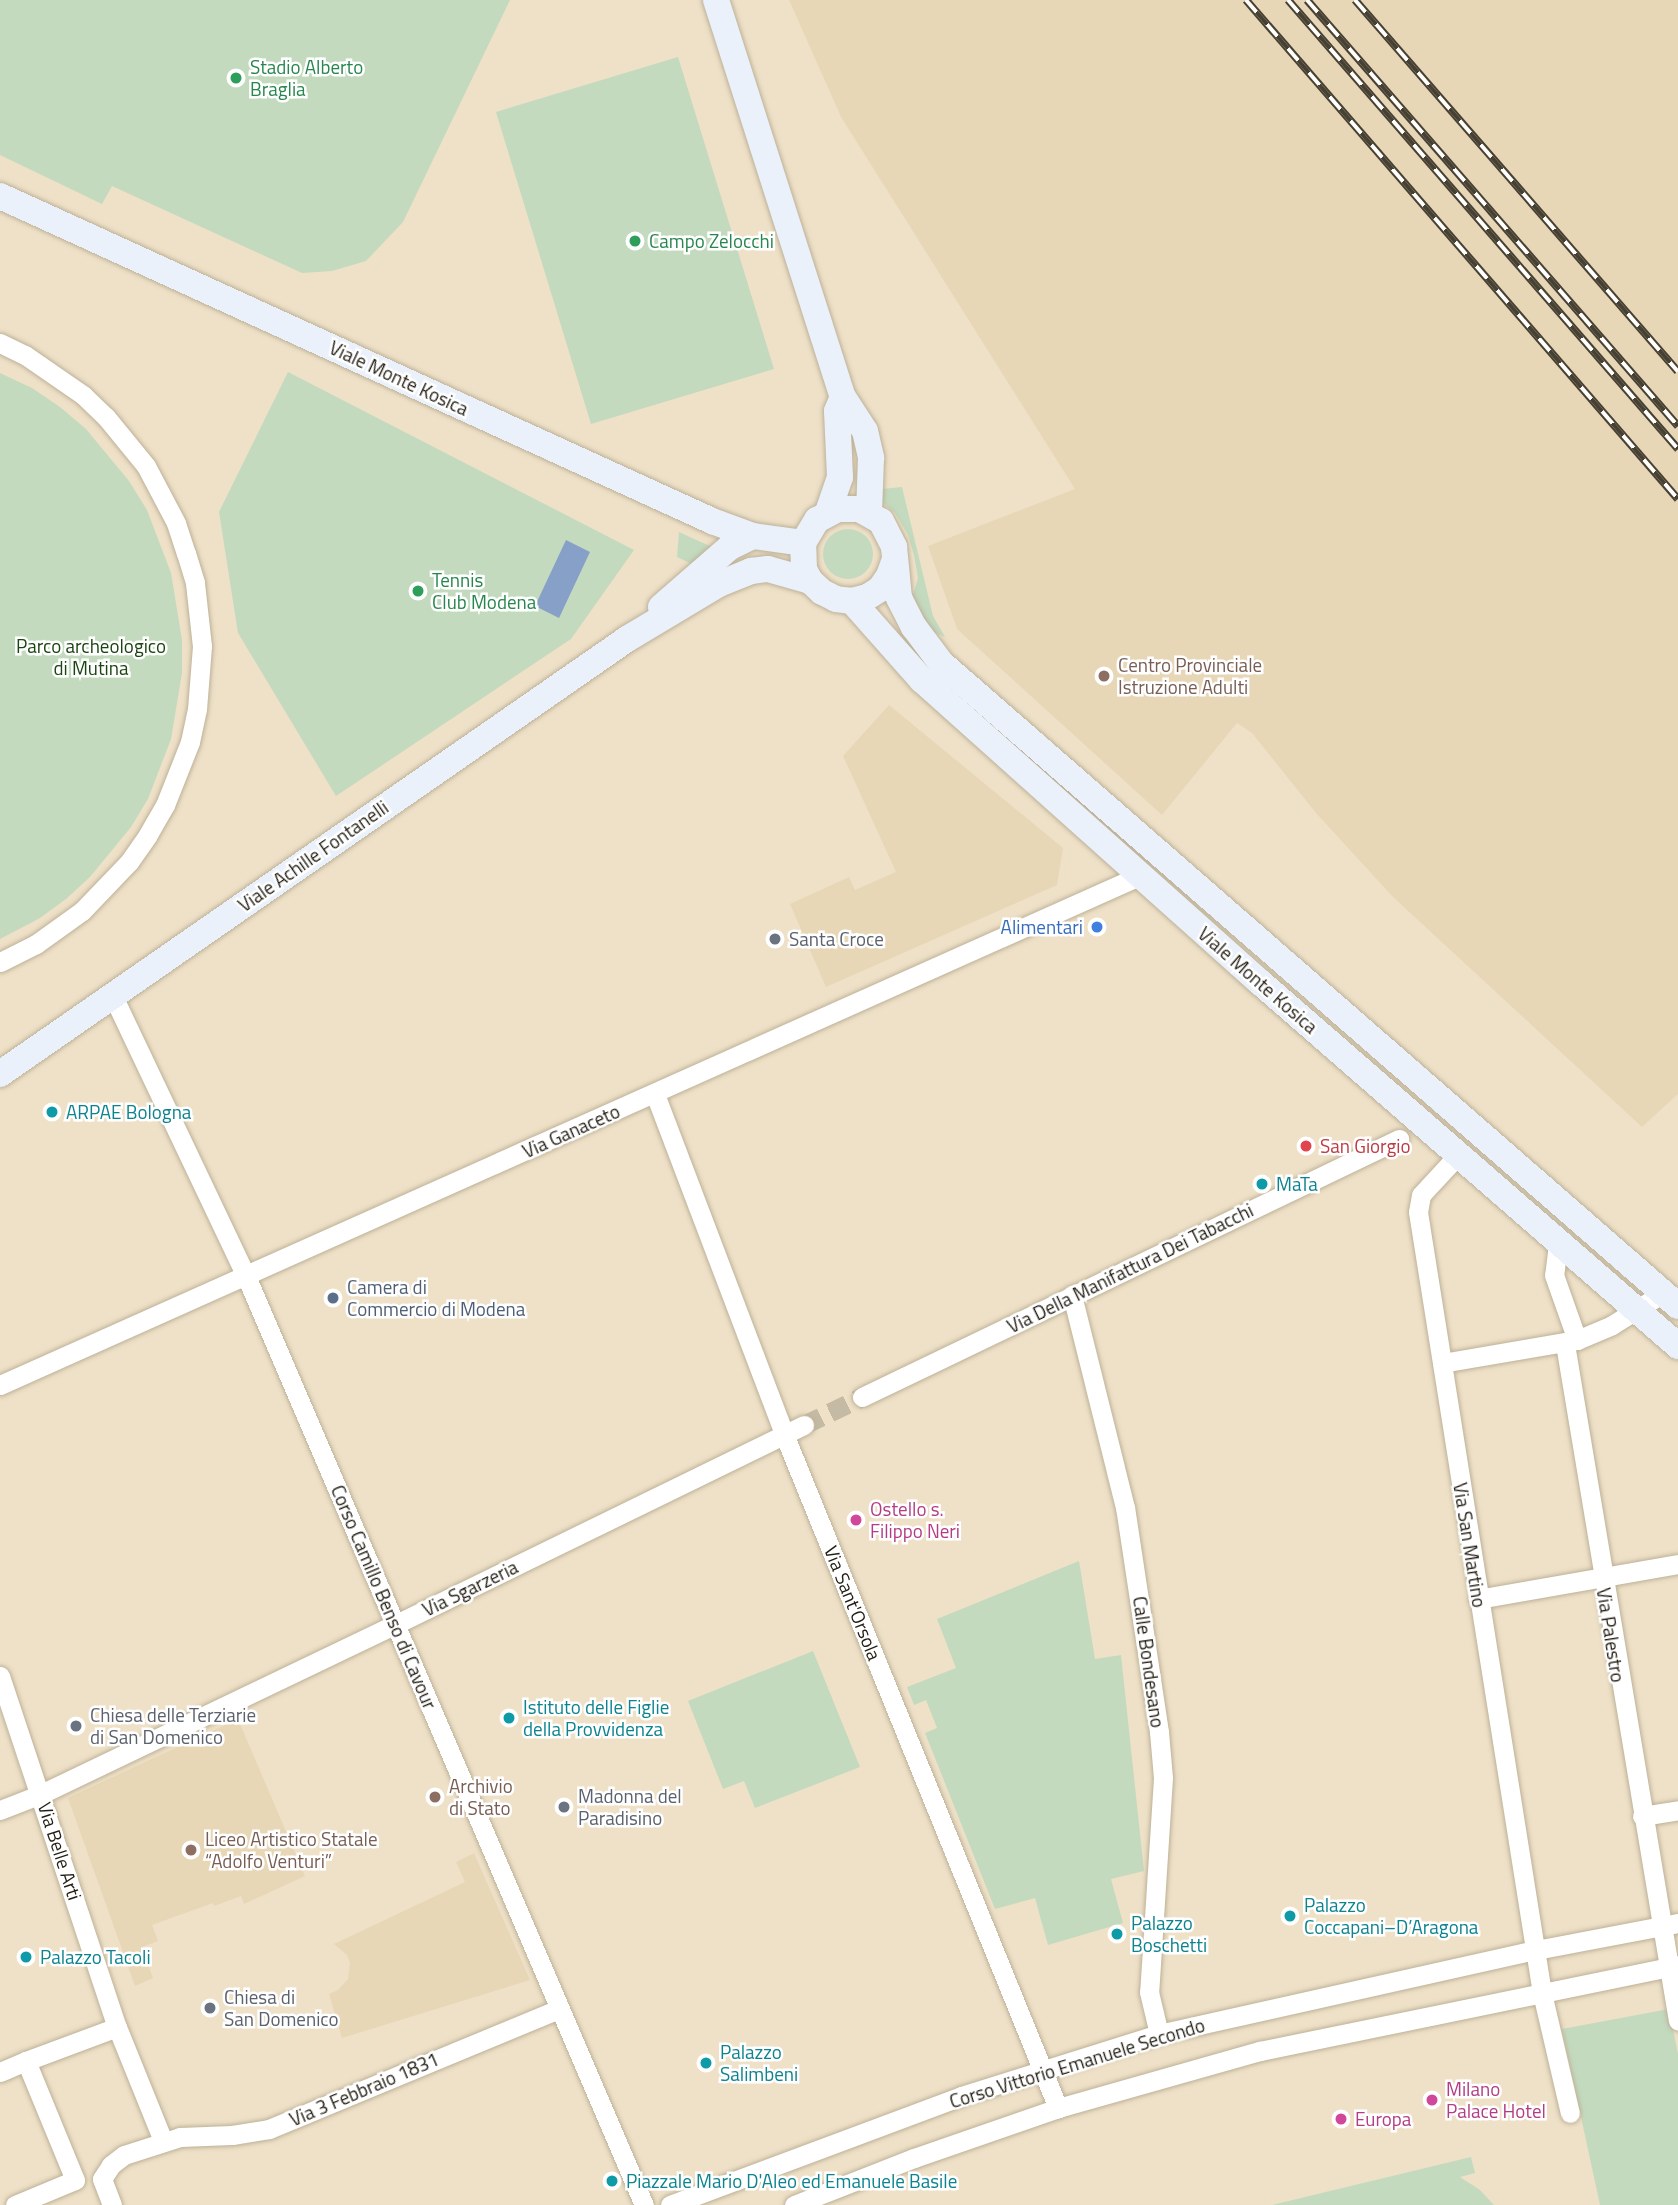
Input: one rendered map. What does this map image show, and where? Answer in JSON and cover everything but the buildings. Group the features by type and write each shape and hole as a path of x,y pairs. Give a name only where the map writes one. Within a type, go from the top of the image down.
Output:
{"street":[{"path":"716,0 843,397 865,431 871,458 870,513 849,508 828,512"},
{"name":"Viale Monte Kosica","path":"0,196 712,522 753,536 803,543"},
{"path":"0,343 35,361 83,395 113,425 146,467 176,523 187,552 196,593 202,646 197,709 190,742 165,805 148,835 122,871 82,911 36,944 0,962"},
{"path":"843,397 837,411 840,477 828,512 808,530 803,543 804,569 821,593 852,601 867,597 880,589 894,562"},
{"name":"Viale Monte Kosica","path":"870,513 890,533 899,598 914,627 941,663 1671,1300"},
{"name":"Viale Achille Fontanelli","path":"626,639 696,573 730,547 753,536"},
{"name":"Viale Achille Fontanelli","path":"0,1074 626,639 719,584 751,571 768,569 810,581"},
{"name":"Viale Monte Kosica","path":"852,601 922,680 1558,1244 1678,1346"},
{"name":"Via Ganaceto","path":"0,1385 1141,875"},
{"name":"Corso Camillo Benso di Cavour","path":"112,994 246,1276 644,2205"},
{"name":"Via Sant'Orsola","path":"655,1094 784,1434 1058,2108"},
{"name":"Via Della Manifattura Dei Tabacchi","path":"862,1397 1399,1139"},
{"name":"Via San Martino","path":"1458,1155 1425,1190 1418,1202 1478,1599 1536,1950"},
{"name":"Via Palestro","path":"1558,1244 1554,1275 1571,1342 1602,1579 1642,1816 1669,1925"},
{"name":"Calle Bondesano","path":"1072,1295 1125,1507 1162,1766 1149,1992 1159,2034"},
{"path":"1442,1363 1571,1342 1612,1325 1637,1310 1671,1300"},
{"path":"784,1434 804,1425"},
{"name":"Via Sgarzeria","path":"0,1810 41,1794 397,1624 784,1434"},
{"path":"1478,1599 1678,1564"},
{"name":"Via Belle Arti","path":"0,1676 117,2027 163,2141"},
{"path":"1642,1816 1678,1810"},
{"path":"1669,1925 1678,2021"},
{"name":"Corso Vittorio Emanuele Secondo","path":"670,2205 961,2096 1159,2034 1536,1950 1669,1925"},
{"path":"1536,1950 1542,1993 1570,2113"},
{"name":"Corso Vittorio Emanuele Secondo","path":"794,2205 914,2158 1058,2108 1260,2051 1673,1966"},
{"name":"Via 3 Febbraio 1831","path":"112,2205 102,2179 111,2165 124,2155 163,2141 269,2129 559,2009"},
{"path":"0,2072 117,2027"},
{"path":"15,2205 75,2180 26,2062"}],"shaded area":[{"path":"789,0 1678,0 1678,1094 1642,1127 1393,897 1316,813 1252,733 1237,723 1162,815 957,629 928,546 1075,489 841,117"},
{"path":"889,705 1063,848 1057,885 826,987 790,904 849,877 855,890 896,872 843,756"},
{"name":"Liceo Artistico Statale “Adolfo Venturi”","path":"238,1719 305,1876 244,1904 241,1896 152,1925 158,1941 142,1947 153,1978 135,1986 68,1798"},
{"path":"474,1853 530,1980 342,2038 329,1994 338,1990 348,1979 350,1963 347,1955 334,1944 465,1882 456,1862"}],"green space":[{"name":"Stadio Alberto Braglia","path":"0,0 510,0 403,222 366,261 332,271 302,273 112,186 102,204 0,155"},
{"name":"Campo Zelocchi","path":"678,57 774,369 591,424 496,112"},
{"name":"Tennis Club Modena","path":"288,372 634,550 571,639 336,796 238,633 219,512"},
{"name":"Parco archeologico di Mutina","path":"0,373 32,388 86,429 129,481 147,510 171,573 182,640 182,673 171,739 148,799 131,827 90,877 66,899 40,918 0,939"},
{"path":"902,487 933,616 945,637 933,632 915,610 913,595 918,578 908,535 895,513 882,502 881,489"},
{"path":"848,529 866,536 873,554 866,572 848,579 830,572 823,554 830,536"},
{"path":"679,532 714,548 694,565 677,557"},
{"path":"1079,1561 1095,1659 1121,1655 1144,1871 1111,1879 1123,1923 1048,1945 1035,1898 995,1909 925,1733 937,1728 926,1700 914,1705 907,1687 956,1668 937,1619"},
{"path":"813,1651 860,1767 755,1808 744,1781 723,1789 688,1701"},
{"path":"1669,2009 1678,2054 1678,2205 1600,2205 1562,2029"},
{"path":"1471,2157 1475,2173 1460,2177 1480,2190 1494,2205 1272,2205"}],"water":[{"path":"566,540 590,552 559,618 535,606"}],"tunnel":[{"path":"804,1425 862,1397"}],"railway":[{"path":"1246,0 1678,499"},
{"path":"1288,0 1678,449"},
{"path":"1307,0 1678,426"},
{"path":"1355,0 1678,371"}],"place":[{"name":"Stadio Alberto Braglia","path":"236,78"},
{"name":"Campo Zelocchi","path":"635,241"},
{"name":"Tennis Club Modena","path":"418,591"},
{"name":"Centro Provinciale Istruzione Adulti","path":"1104,676"},
{"name":"Alimentari","path":"1097,927"},
{"name":"Santa Croce","path":"775,939"},
{"name":"ARPAE Bologna","path":"52,1112"},
{"name":"San Giorgio","path":"1306,1146"},
{"name":"MaTa","path":"1262,1184"},
{"name":"Camera di Commercio di Modena","path":"333,1298"},
{"name":"Ostello s. Filippo Neri","path":"856,1520"},
{"name":"Istituto delle Figlie della Provvidenza","path":"509,1718"},
{"name":"Chiesa delle Terziarie di San Domenico","path":"76,1726"},
{"name":"Archivio di Stato","path":"435,1797"},
{"name":"Madonna del Paradisino","path":"564,1807"},
{"name":"Liceo Artistico Statale “Adolfo Venturi”","path":"191,1850"},
{"name":"Palazzo Coccapani–D’Aragona","path":"1290,1916"},
{"name":"Palazzo Boschetti","path":"1117,1934"},
{"name":"Palazzo Tacoli","path":"26,1957"},
{"name":"Chiesa di San Domenico","path":"210,2008"},
{"name":"Palazzo Salimbeni","path":"706,2063"},
{"name":"Milano Palace Hotel","path":"1432,2100"},
{"name":"Europa","path":"1341,2119"},
{"name":"Piazzale Mario D'Aleo ed Emanuele Basile","path":"612,2181"}]}
